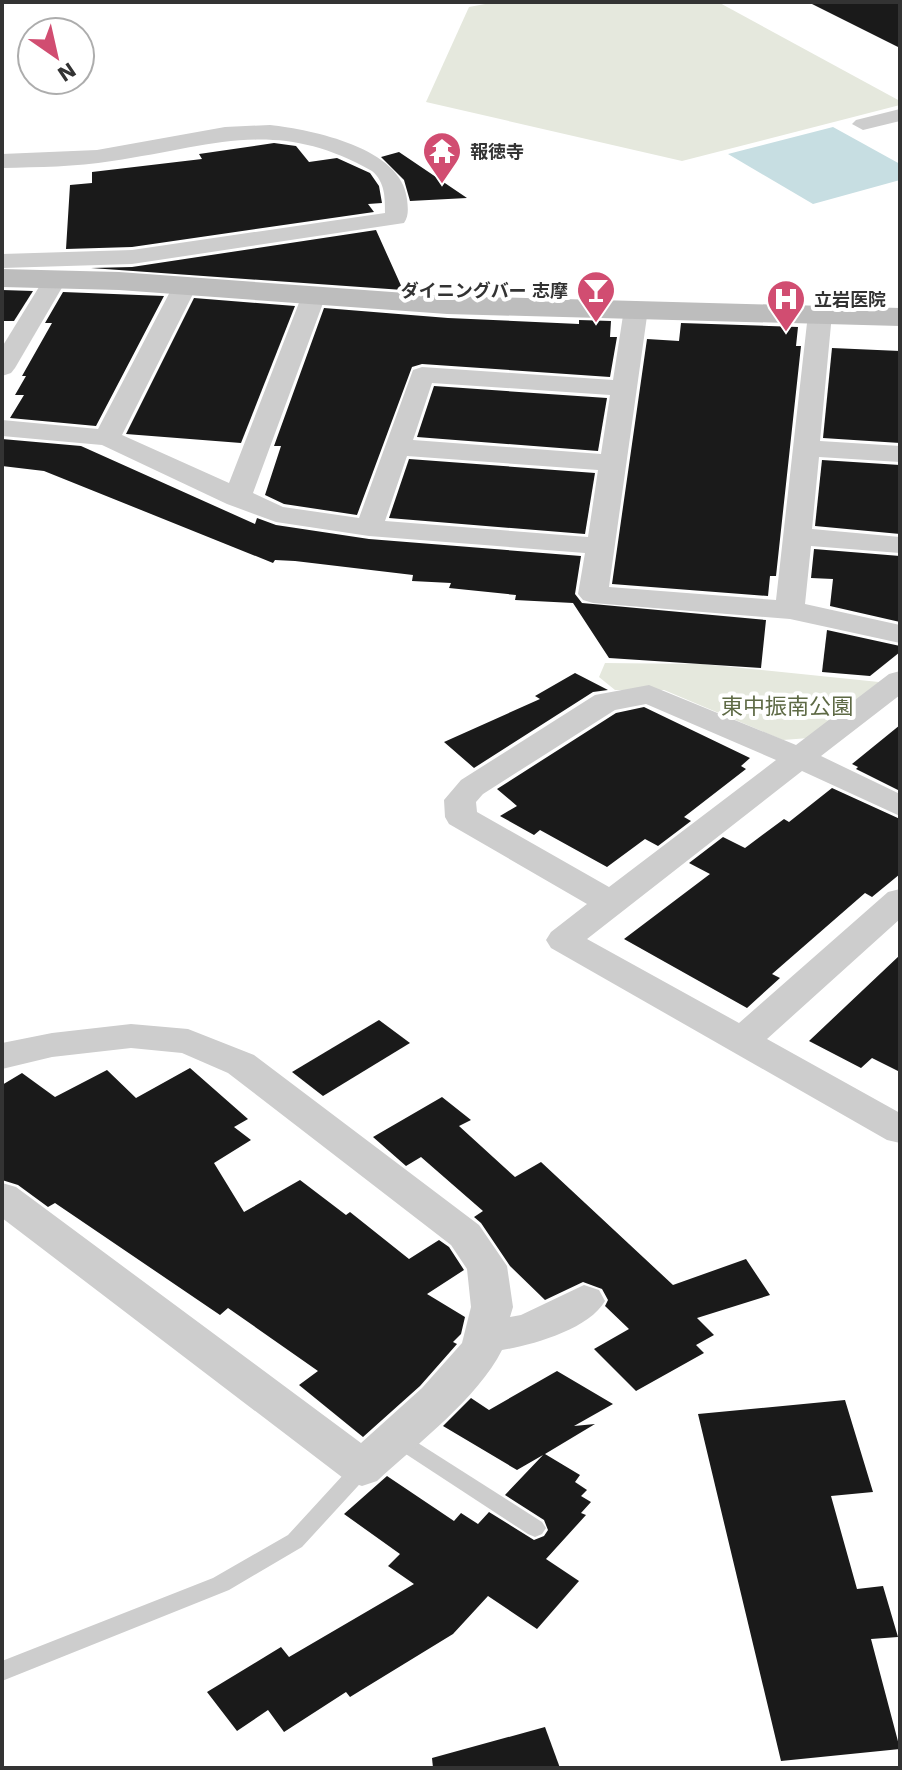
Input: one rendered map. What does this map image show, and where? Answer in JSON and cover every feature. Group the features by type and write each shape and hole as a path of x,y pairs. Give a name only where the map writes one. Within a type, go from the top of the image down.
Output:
{"street":[{"path":"863,124 900,115"},
{"path":"2,161 111,155 236,134 293,134 378,165 392,176 397,195 396,218 132,257 2,261"},
{"path":"2,278 185,286 447,305 900,317"},
{"path":"2,368 55,279"},
{"path":"107,438 185,286"},
{"path":"237,498 314,295"},
{"path":"636,309 593,594 790,610 900,634"},
{"path":"790,610 820,314"},
{"path":"369,528 422,375 624,388"},
{"path":"2,428 107,438 276,514 369,528 600,546"},
{"path":"397,447 612,463"},
{"path":"807,448 900,454"},
{"path":"797,536 900,545"},
{"path":"900,680 563,940 900,1130"},
{"path":"611,903 461,817 460,800 472,787 606,702 649,694 799,758 900,806"},
{"path":"741,1042 900,900"},
{"path":"2,1056 52,1045 131,1036 188,1041 241,1064 465,1235 487,1266 492,1307 481,1350 437,1400 362,1468 2,1197"},
{"path":"484,1336 529,1330 584,1301"}],"lane":[{"path":"396,1437 535,1528"},
{"path":"2,1671 221,1584 295,1541 362,1468"}],"green space":[{"path":"496,2 718,2 900,101 900,105 682,161 426,102 469,7"},
{"name":"東中振南公園","path":"605,663 702,664 879,682 809,738 783,740 664,690 615,690 599,677"}],"water":[{"path":"833,127 900,164 900,180 813,204 728,154"}],"building":[{"path":"808,2 900,2 900,48"},
{"path":"274,143 296,146 309,162 337,158 370,173 379,186 382,203 368,204 374,212 132,247 66,249 70,185 92,183 92,172 202,159 199,154"},
{"path":"399,152 467,198 410,201 404,180 381,157"},
{"path":"376,230 403,290 91,268 132,267"},
{"path":"2,290 33,291 14,321 2,321"},
{"path":"63,292 164,296 96,426 10,418 24,395 15,395 26,376 22,376 52,323 45,323"},
{"path":"194,298 295,306 241,443 126,434"},
{"path":"324,308 579,324 579,320 611,321 610,337 617,337 610,377 422,364 412,367 357,515 284,504 265,495 281,446 274,446"},
{"path":"681,323 798,327 796,346 801,346 776,576 770,576 768,596 612,584 647,339 679,341"},
{"path":"832,348 900,351 900,443 823,438"},
{"path":"434,386 607,398 598,451 417,437"},
{"path":"2,439 81,446 255,524 257,518 276,525 369,539 581,556 575,594 582,603 766,620 761,668 609,658 573,603 515,600 516,595 449,588 451,583 412,581 413,575 295,561 275,560 273,563 44,471 2,466"},
{"path":"409,459 595,473 585,534 389,518"},
{"path":"822,460 900,465 900,534 815,526"},
{"path":"814,549 900,556 900,622 830,606 833,579 811,578"},
{"path":"827,630 900,646 900,652 870,676 822,672"},
{"path":"575,673 608,690 593,692 474,768 444,742 540,699 535,696"},
{"path":"644,707 750,758 741,766 746,769 684,817 691,821 658,846 645,839 607,867 540,830 534,835 500,816 517,806 497,789 616,713"},
{"path":"900,725 900,791 852,764"},
{"path":"832,788 900,819 900,874 872,897 865,893 772,974 780,978 747,1008 624,939 710,874 689,863 723,837 745,848 784,819 789,822"},
{"path":"900,955 900,1072 872,1058 861,1068 809,1041"},
{"path":"379,1020 410,1043 323,1096 292,1072"},
{"path":"190,1068 248,1119 234,1127 251,1140 214,1163 244,1212 300,1180 346,1215 350,1212 409,1259 439,1240 449,1247 464,1270 427,1294 465,1317 461,1334 453,1342 457,1344 420,1386 363,1437 299,1385 318,1371 228,1308 220,1315 55,1203 48,1207 18,1185 2,1180 2,1085 22,1073 55,1097 107,1070 136,1098"},
{"path":"442,1097 471,1120 459,1126 515,1177 541,1162 673,1285 746,1259 770,1295 697,1318 714,1335 696,1345 704,1353 636,1391 594,1349 629,1329 605,1306 608,1300 602,1289 583,1282 545,1300 510,1266 474,1217 483,1211 421,1157 406,1166 373,1137"},
{"path":"557,1371 613,1404 574,1426 595,1424 545,1454 580,1475 575,1482 587,1490 581,1496 591,1502 581,1513 586,1515 546,1559 579,1581 537,1629 488,1596 453,1634 350,1697 346,1692 284,1732 268,1710 237,1731 207,1692 281,1647 289,1657 414,1584 388,1566 400,1554 344,1514 387,1476 454,1521 461,1513 478,1524 489,1512 534,1540 544,1536 548,1530 544,1520 505,1495 543,1455 517,1470 443,1426 471,1398 489,1410"},
{"path":"845,1400 873,1492 831,1496 857,1589 883,1586 898,1637 871,1639 900,1749 781,1761 698,1414"},
{"path":"545,1727 560,1768 433,1768 432,1758"}],"place":[{"name":"報徳寺","path":"442,185"},
{"name":"ダイニングバー 志摩","path":"596,324"},
{"name":"立岩医院","path":"786,333"}]}
